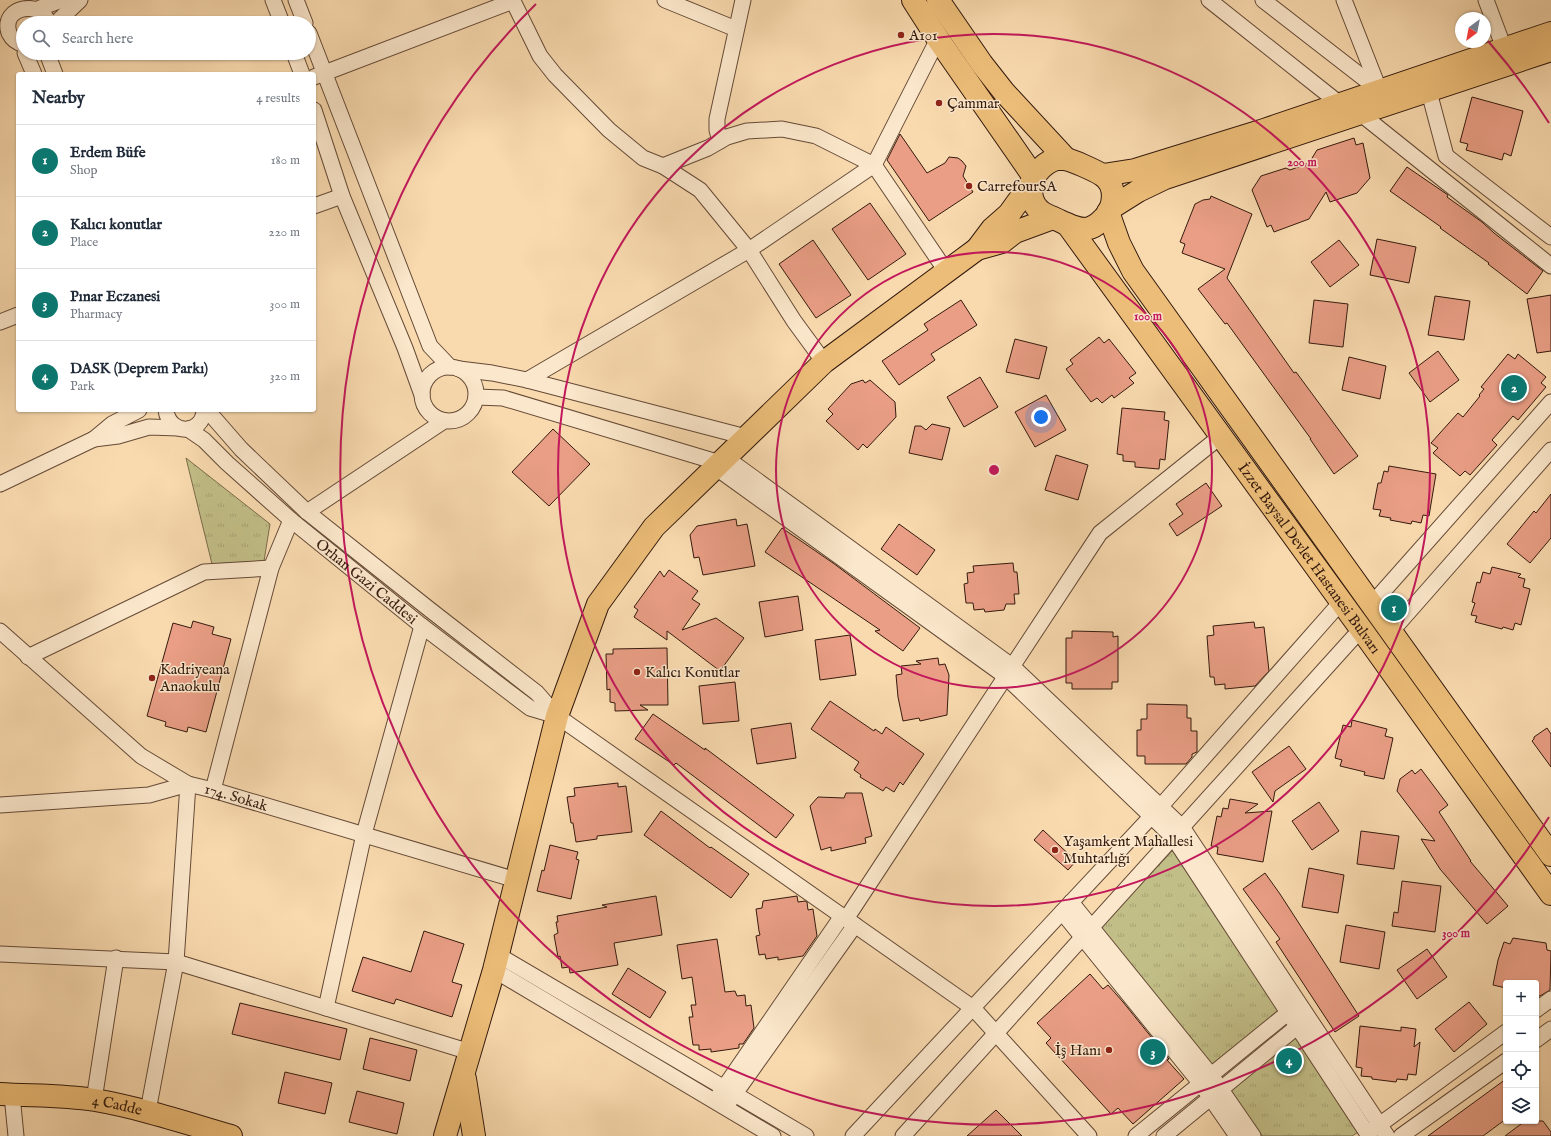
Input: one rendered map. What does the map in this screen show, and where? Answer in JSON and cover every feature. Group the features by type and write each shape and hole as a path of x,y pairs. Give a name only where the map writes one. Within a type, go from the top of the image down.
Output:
{"main road":[{"name":"İzzet Baysal Devlet Hastanesi Bulvarı","path":"913,0 1032,181 1030,192 1035,205 1042,213 1074,228 1087,229 1097,225 1105,218 1113,196 1108,182 1102,175"},
{"path":"938,0 982,64 1004,92 1066,159 1102,175 1135,170 1261,131 1551,33"},
{"path":"1109,210 1138,191 1166,178 1429,92 1551,50"},
{"path":"445,1136 496,962 557,716 598,604 654,527 824,362 977,249 992,229 1009,214 1041,167 1056,159 1066,159"},
{"name":"İzzet Baysal Devlet Hastanesi Bulvarı","path":"1109,210 1120,243 1133,271 1551,855"},
{"name":"İzzet Baysal Devlet Hastanesi Bulvarı","path":"1060,221 1221,436 1551,894"},
{"path":"977,249 1002,242 1015,232 1060,221"},
{"path":"464,1074 474,1136"},
{"name":"4 Cadde","path":"6,1094 55,1096 94,1100 148,1111 231,1136"}],"street":[{"path":"16,41 7,30 6,23 8,11 22,4 62,0"},
{"path":"63,16 80,0"},
{"path":"273,0 279,16"},
{"path":"296,0 302,16"},
{"path":"319,75 514,0 540,56 555,75 609,130 643,158 663,166 700,190 749,250 794,321 824,362"},
{"path":"665,0 736,29"},
{"path":"720,141 716,130 743,0"},
{"path":"1208,0 1340,104"},
{"path":"1263,0 1379,90"},
{"path":"1344,0 1379,90"},
{"path":"1486,0 1504,48"},
{"path":"34,4 46,16"},
{"path":"527,380 749,250 874,166 938,39"},
{"path":"0,43 16,45"},
{"path":"28,60 33,72"},
{"path":"49,60 53,72"},
{"path":"297,60 301,72"},
{"path":"315,60 319,75 430,346 455,368 466,373 476,388 474,406 465,416 453,421 444,421 435,418 428,412 424,404 405,348 342,196 316,116"},
{"path":"1429,92 1446,156 1551,237"},
{"path":"1361,114 1551,266"},
{"path":"663,166 701,151 727,137 747,131 782,129 816,136 874,166 946,271"},
{"path":"316,205 342,196"},
{"path":"0,322 16,316"},
{"path":"422,395 423,386 430,375 442,368 455,368 527,380 746,437"},
{"path":"476,397 503,398 720,462 1009,671 1178,832 1374,1133 1434,1085 1503,1034"},
{"path":"1371,605 1551,402"},
{"path":"0,484 94,439 112,424 135,412"},
{"path":"167,412 169,421 183,429"},
{"path":"94,439 118,436 149,427 183,429 199,424 203,418 204,412"},
{"path":"209,412 241,449 307,512 429,610 537,693 557,716 973,1008 1089,1136"},
{"path":"307,512 444,421"},
{"name":"Orhan Gazi Caddesi","path":"183,429 204,440 227,463 291,520 422,626 530,708 557,716"},
{"path":"720,1104 847,920 1100,532 1221,436"},
{"path":"1391,632 1551,450"},
{"path":"213,790 271,568 291,520"},
{"path":"28,657 204,572 271,568"},
{"path":"853,1136 1156,811 1341,602"},
{"path":"326,1008 364,834 422,626"},
{"path":"903,1136 1361,629"},
{"name":"174. Sokak","path":"0,631 141,756 188,784 364,834 516,880"},
{"path":"0,805 149,795 188,784 176,962 148,1111"},
{"path":"1066,907 1206,1079 1216,1094 1237,1136"},
{"path":"0,954 116,958 176,962 470,1052"},
{"path":"94,1100 116,958"},
{"path":"496,962 729,1091 806,1136"},
{"path":"496,962 773,1136"},
{"path":"1539,1008 1551,999"},
{"path":"1136,1136 1294,1008"},
{"path":"1164,1136 1303,1022"},
{"path":"1539,1038 1551,1029"},
{"path":"1401,1136 1503,1063"},
{"path":"1434,1085 1447,1104"},
{"path":"6,1094 16,1136"},
{"path":"1216,1094 1253,1136"}],"green space":[{"path":"186,458 270,524 264,561 212,564"},
{"path":"1175,848 1283,1010 1213,1069 1098,930"},
{"path":"1298,1034 1360,1131 1352,1136 1262,1136 1229,1088"}],"building":[{"path":"1472,97 1523,111 1511,156 1504,153 1502,160 1466,150 1468,144 1460,142"},
{"path":"900,134 927,173 945,163 949,157 958,158 962,161 966,166 963,176 973,192 929,221 887,160"},
{"path":"1354,138 1356,145 1363,143 1370,178 1357,193 1330,202 1326,192 1309,219 1274,232 1271,225 1267,227 1252,190 1261,176 1286,168 1290,170 1309,163 1317,150"},
{"path":"1407,167 1448,195 1447,197 1482,222 1543,271 1527,294 1488,264 1489,263 1390,191"},
{"path":"1211,196 1252,214 1227,278 1294,373 1296,372 1358,456 1334,474 1311,439 1227,323 1225,324 1198,289 1225,269 1182,253 1185,244 1180,242 1195,204 1203,200 1210,199"},
{"path":"870,203 906,254 868,280 832,229"},
{"path":"1377,239 1416,247 1409,283 1370,275"},
{"path":"813,240 851,295 816,318 779,264"},
{"path":"1339,240 1359,265 1330,287 1311,262"},
{"path":"1551,295 1551,351 1537,353 1527,299"},
{"path":"1435,296 1470,301 1464,340 1428,335"},
{"path":"961,300 977,325 931,354 935,360 899,385 882,361 928,330 924,324"},
{"path":"1314,300 1348,304 1343,347 1309,343"},
{"path":"1099,337 1104,343 1109,339 1136,373 1129,378 1134,383 1114,398 1112,395 1102,403 1097,398 1091,402 1066,369 1073,364 1070,360"},
{"path":"1015,339 1047,347 1039,379 1006,372"},
{"path":"1438,351 1459,380 1430,402 1409,373"},
{"path":"1508,354 1515,359 1518,354 1546,377 1541,383 1546,387 1518,420 1513,416 1492,440 1497,445 1470,475 1465,471 1460,476 1433,453 1438,448 1431,443 1458,413 1463,417 1480,396 1479,395 1484,389 1481,387"},
{"path":"1349,357 1386,366 1380,399 1342,390"},
{"path":"980,377 998,407 964,427 947,397"},
{"path":"863,380 865,383 870,380 895,402 896,417 867,448 863,444 858,450 826,421 833,414 828,409 851,384"},
{"path":"1046,395 1066,430 1035,447 1015,412"},
{"path":"1122,408 1165,412 1164,420 1169,421 1165,460 1160,459 1159,469 1135,467 1135,462 1123,461 1123,455 1117,454"},
{"path":"932,424 950,428 942,460 909,453 915,426 921,426 926,430"},
{"path":"553,429 590,464 549,506 512,472"},
{"path":"1056,455 1088,465 1078,500 1045,490"},
{"path":"1389,466 1436,474 1429,516 1423,515 1421,523 1412,521 1411,524 1390,520 1391,518 1379,516 1381,510 1373,509 1378,483 1381,483 1384,471 1388,472"},
{"path":"1206,483 1222,506 1177,536 1169,524 1183,514 1176,504"},
{"path":"1551,494 1551,538 1530,563 1507,544 1534,511 1536,513"},
{"path":"736,519 737,526 747,524 755,566 703,575 699,557 694,558 690,535 697,526"},
{"path":"899,524 935,550 917,575 881,549"},
{"path":"782,528 833,563 920,628 903,651 875,631 880,630 765,552"},
{"path":"1013,563 1014,572 1017,572 1019,594 1014,594 1015,604 1006,604 1004,610 985,612 984,609 974,610 973,603 966,603 964,584 968,583 967,573 974,572 973,566"},
{"path":"1492,567 1521,574 1518,577 1525,579 1523,587 1530,589 1521,625 1515,623 1513,630 1503,627 1502,629 1475,622 1477,616 1471,615 1475,603 1472,602 1477,582 1480,583 1483,572 1490,574"},
{"path":"669,570 698,591 692,599 700,604 682,630 716,618 744,638 720,671 667,631 667,640 634,617 638,610 634,607 660,571 664,577"},
{"name":"Kalıcı Konutlar","path":"798,596 803,630 765,637 759,602"},
{"path":"193,621 214,627 212,634 231,639 206,732 188,727 187,732 165,726 166,722 147,716 173,623 191,628"},
{"path":"1254,622 1255,628 1264,627 1269,671 1255,686 1225,689 1225,684 1215,685 1214,677 1210,677 1207,636 1214,635 1213,626"},
{"path":"1072,631 1113,632 1113,637 1118,636 1118,682 1112,682 1112,689 1072,689 1072,683 1066,683 1066,638 1072,638"},
{"path":"850,635 856,675 820,680 815,640"},
{"name":"Kalıcı Konutlar","path":"667,648 668,705 640,705 648,710 615,711 615,703 610,702 610,689 607,690 606,654 613,654 613,649"},
{"path":"938,658 939,665 945,664 949,675 947,715 920,721 919,718 903,721 898,697 896,675 902,674 901,666 921,664 916,661"},
{"name":"Kalıcı Konutlar","path":"735,682 739,721 703,724 699,686"},
{"path":"830,701 874,731 875,729 882,734 886,727 924,754 903,785 900,782 894,792 886,787 883,791 860,777 861,775 854,770 859,762 811,729"},
{"path":"1147,704 1187,705 1187,718 1191,718 1191,731 1197,731 1197,752 1192,754 1192,757 1186,764 1145,764 1145,756 1137,756 1137,730 1141,730 1141,719 1147,719"},
{"path":"653,714 705,750 705,748 794,815 776,838 676,763 674,765 635,739"},
{"path":"1352,720 1387,729 1385,736 1393,738 1384,779 1364,775 1365,772 1340,766 1342,760 1335,758 1343,725 1351,727"},
{"path":"791,723 796,758 757,764 751,729"},
{"path":"1547,728 1551,734 1551,767 1532,741 1534,737"},
{"path":"1289,746 1306,769 1275,791 1273,802 1252,772"},
{"path":"1421,769 1448,805 1439,812 1470,861 1508,906 1487,924 1440,869 1421,839 1435,841 1397,791 1400,779 1412,770 1415,774"},
{"path":"618,783 618,787 626,786 632,832 597,836 597,839 576,842 567,797 575,796 574,788"},
{"path":"846,793 862,793 872,836 865,838 866,843 831,851 831,847 821,850 810,806 818,797 844,798"},
{"path":"1230,799 1258,804 1245,813 1272,811 1263,862 1217,854 1218,847 1211,846 1217,816 1221,817 1223,808 1228,809"},
{"path":"1319,802 1339,831 1312,850 1292,821"},
{"path":"661,811 710,848 711,847 749,874 731,898 644,835"},
{"name":"Yaşamkent Mahallesi Muhtarlığı","path":"1043,830 1076,861 1068,870 1034,840"},
{"path":"1361,831 1399,836 1394,869 1357,864"},
{"path":"550,845 578,852 576,859 579,860 571,899 537,891 542,870 544,871"},
{"path":"1309,868 1344,875 1338,913 1302,907"},
{"path":"1265,873 1359,1016 1335,1032 1276,942 1280,939 1243,889"},
{"path":"1402,881 1441,886 1435,932 1392,926 1394,912 1398,913"},
{"path":"656,896 662,935 614,943 618,965 570,973 569,967 562,968 560,956 558,957 554,935 558,933 556,922 558,922 557,916 607,907 602,905"},
{"path":"797,896 798,902 805,901 807,902 808,910 813,909 817,936 803,956 778,960 778,957 766,959 765,954 759,955 756,936 760,935 756,909 762,908 763,901"},
{"path":"1346,925 1385,932 1379,969 1340,962"},
{"path":"424,931 464,944 452,982 462,985 452,1017 396,999 394,1004 352,991 363,957 411,972"},
{"path":"1513,938 1546,943 1547,950 1551,951 1550,990 1539,996 1539,980 1503,980 1503,987 1493,985 1498,960 1504,942 1510,944"},
{"path":"717,939 725,992 735,991 737,996 745,995 746,1006 751,1005 754,1028 743,1044 739,1044 739,1048 711,1052 711,1049 699,1050 699,1045 693,1045 689,1017 693,1017 691,1005 696,1005 692,977 682,979 677,945"},
{"path":"1427,949 1447,977 1417,999 1397,970"},
{"path":"628,968 666,992 650,1018 612,994"},
{"name":"İş Hanı","path":"1090,974 1103,989 1108,985 1169,1059 1167,1060 1184,1079 1133,1124 1118,1108 1111,1114 1046,1043 1051,1038 1037,1023"},
{"path":"1469,1002 1487,1024 1454,1052 1435,1029"},
{"path":"240,1003 347,1029 340,1060 232,1034"},
{"path":"1360,1026 1401,1031 1401,1027 1416,1029 1414,1047 1420,1042 1416,1075 1408,1074 1407,1080 1397,1079 1396,1082 1361,1076 1362,1068 1356,1067"},
{"path":"370,1038 417,1050 410,1081 363,1069"},
{"path":"285,1072 332,1083 325,1114 278,1103"},
{"path":"1503,1081 1503,1121 1483,1136 1428,1136"},
{"path":"357,1091 404,1103 397,1134 349,1122"},
{"path":"996,1110 1022,1136 967,1136"},
{"path":"1539,1121 1543,1121 1551,1132 1551,1136 1505,1136 1521,1124 1539,1124"}],"place":[{"name":"A101","path":"901,35"},
{"name":"Çammar","path":"939,103"},
{"name":"CarrefourSA","path":"969,186"},
{"name":"Kalıcı konutlar","path":"1514,388"},
{"name":"Erdem Büfe","path":"1394,608"},
{"name":"Kalıcı Konutlar","path":"637,672"},
{"name":"Kadriyeana Anaokulu","path":"152,678"},
{"name":"Yaşamkent Mahallesi Muhtarlığı","path":"1055,850"},
{"name":"İş Hanı","path":"1109,1050"},
{"name":"Pınar Eczanesi","path":"1153,1052"},
{"name":"DASK (Deprem Parkı)","path":"1289,1061"}]}
